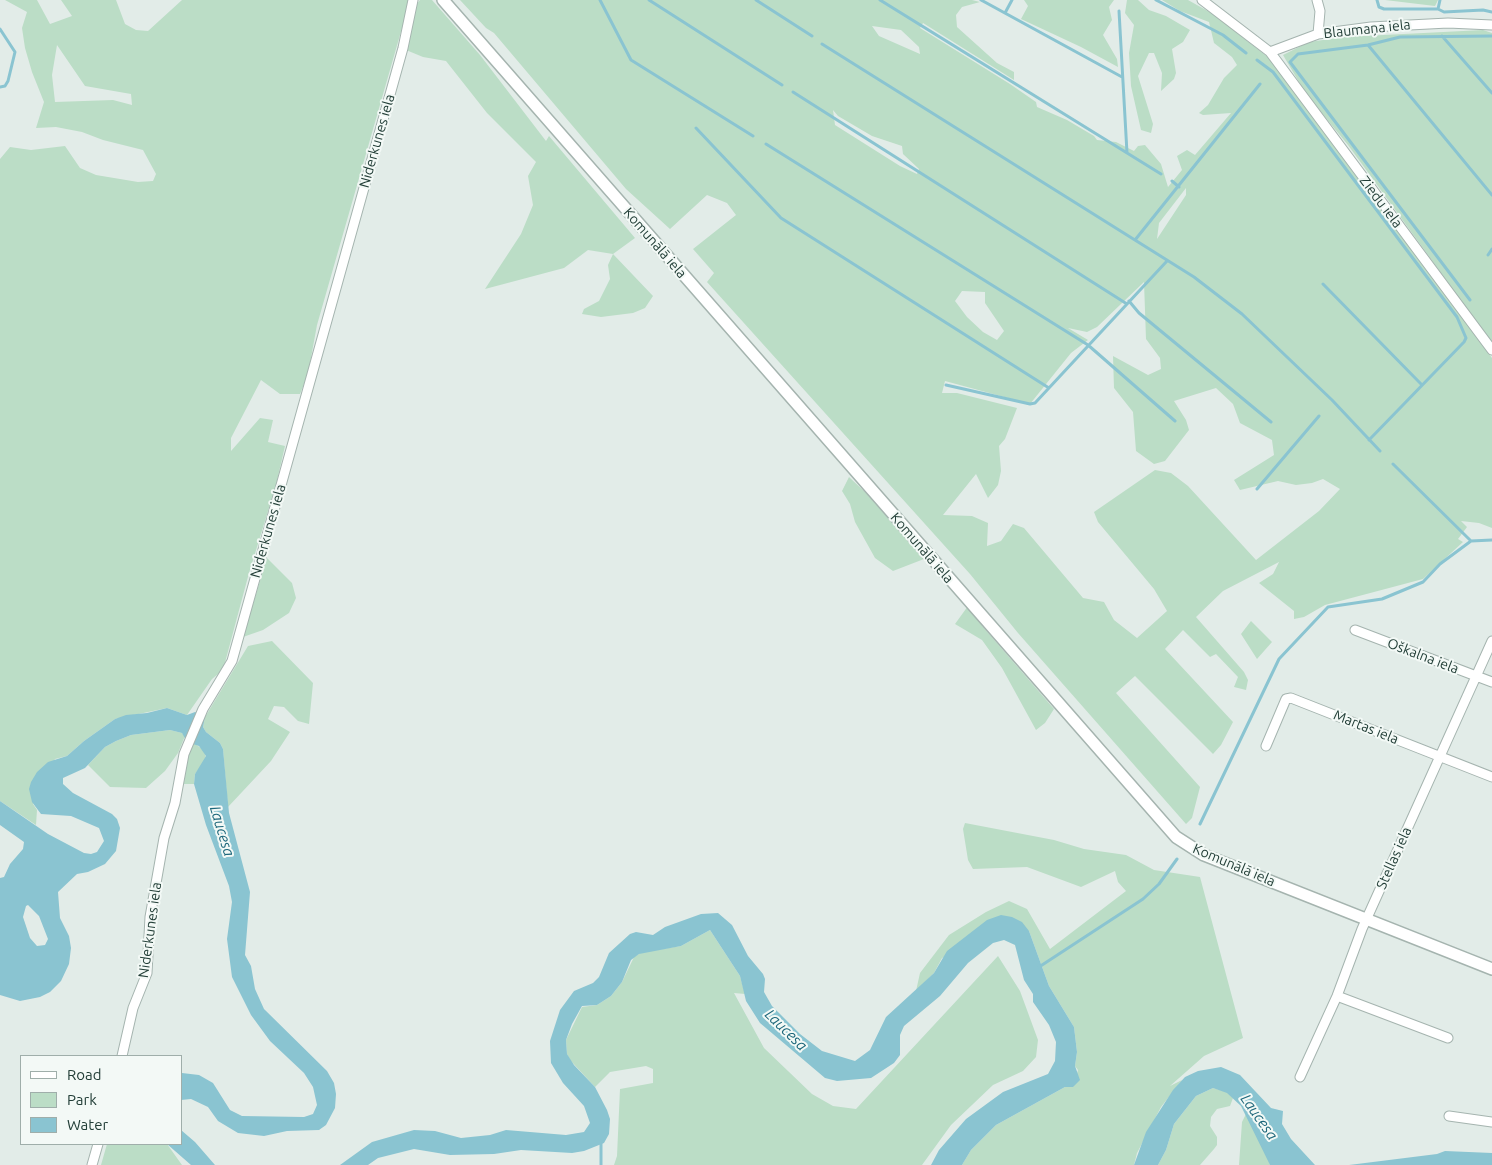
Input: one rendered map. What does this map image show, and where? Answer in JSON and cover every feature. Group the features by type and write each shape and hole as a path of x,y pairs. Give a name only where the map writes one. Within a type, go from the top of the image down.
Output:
{"street":[{"name":"Niderkunes iela","path":"122,1055 133,1008 146,973 147,932 161,856 188,746 203,709 232,661 403,48 413,0"},
{"name":"Komunālā iela","path":"443,0 1176,837 1204,855 1492,969"},
{"path":"1202,0 1270,52"},
{"path":"1318,0 1320,11 1318,34"},
{"name":"Blaumaņa iela","path":"1270,52 1318,34 1371,27 1448,22 1492,25"},
{"name":"Ziedu iela","path":"1270,52 1492,350"},
{"name":"Oškalna iela","path":"1354,630 1492,682"},
{"name":"Stellas iela","path":"1300,1078 1337,996 1366,920 1492,641"},
{"name":"Martas iela","path":"1266,746 1286,699 1291,698 1492,777"},
{"path":"1337,996 1448,1038"},
{"path":"1449,1116 1492,1122"},
{"path":"92,1165 98,1145"}],"green space":[{"path":"5,0 37,0 50,24 72,16 61,0 116,0 125,24 136,30 148,31 182,0 410,0 317,325 308,374 300,394 280,394 261,380 231,438 231,451 260,418 273,420 268,442 285,446 276,485 249,573 223,670 212,679 187,715 167,708 115,719 84,741 67,756 55,759 33,804 37,810 36,825 0,801 0,159 10,147 31,150 65,146 80,168 96,175 138,182 153,181 156,174 143,150 103,140 82,132 56,127 36,128 44,102 25,48 22,28 27,12","holes":["57,45 85,86 131,94 132,105 113,100 55,102 52,75"]},
{"path":"420,0 432,0 480,55 546,141 549,136 635,238 613,254 588,250 564,268 485,289 521,234 533,205 528,176 536,162 487,113 446,61 423,57 406,50 416,5"},
{"path":"460,0 972,0 980,2 962,7 956,15 957,27 997,63 1014,72 1014,80 923,23 920,28 1010,84 1036,102 1037,107 1067,120 1094,136 1097,140 1116,142 1134,151 1138,146 1145,145 1161,164 1168,187 1182,170 1177,156 1187,150 1195,155 1231,113 1203,115 1199,113 1208,105 1224,78 1237,65 1232,57 1214,43 1209,22 1180,11 1162,0 1188,0 1213,14 1269,58 1492,358 1492,528 1479,523 1461,521 1467,527 1458,539 1463,542 1423,579 1325,605 1304,617 1294,619 1294,611 1259,583 1273,574 1279,562 1223,591 1196,617 1244,672 1248,680 1246,690 1234,687 1238,677 1216,654 1210,657 1183,630 1165,649 1233,722 1221,745 1213,754 1135,676 1116,693 1200,787 1192,818 1186,824 1018,633 970,574 707,282 714,273 693,249 736,215 727,203 707,195 670,229 626,189 494,33 486,28","holes":["872,26 901,30 919,47 920,54 879,36","833,110 838,116 872,136 902,146 903,154 919,169 917,174 900,166 835,125","1186,188 1186,195 1157,239 1159,223","1144,282 1146,339 1160,358 1161,369 1148,375 1113,356 1114,388 1133,412 1136,451 1154,464 1165,461 1189,430 1186,420 1174,401 1216,388 1233,404 1240,423 1272,440 1274,455 1234,480 1240,490 1278,481 1296,485 1312,483 1323,479 1340,489 1319,511 1256,560 1188,486 1171,473 1155,470 1094,512 1098,522 1154,589 1167,611 1137,638 1114,620 1104,602 1083,598 1024,528 1013,524 1001,541 987,546 988,523 972,516 943,515 976,474 988,498 998,485 1001,471 999,446 1005,439 1017,408 957,393 942,393 945,381 1030,404 1071,353 1088,340 1068,328 1087,332 1097,327","962,291 985,292 985,303 1004,331 997,340 983,332 967,317 955,301"]},
{"path":"1024,0 1114,0 1109,7 1112,20 1103,35 1117,59 1118,67 1081,47 1021,19 1028,6"},
{"path":"1127,0 1138,0 1149,10 1166,16 1190,30 1183,42 1172,49 1176,73 1174,79 1161,91 1162,73 1154,53 1149,53 1138,76 1153,124 1151,133 1141,130 1131,86 1129,53 1134,25 1125,13"},
{"path":"1385,0 1438,0 1435,6"},
{"path":"1483,30 1492,33 1492,343 1348,145 1306,94 1283,55 1309,42 1344,37"},
{"path":"613,254 653,296 645,308 633,313 601,317 582,314 584,309 599,301 610,279 608,265"},
{"path":"849,477 865,492 924,559 893,571 875,558 855,522 850,504 842,491"},
{"path":"267,558 292,583 296,598 289,613 263,630 243,637"},
{"path":"968,606 983,627 1054,709 1045,723 1036,730 1002,668 982,640 955,624"},
{"path":"1251,621 1272,642 1257,659 1241,634"},
{"path":"272,641 313,683 309,724 298,721 284,707 274,706 268,719 290,732 271,761 228,807 223,749 220,743 206,732 203,727 205,717 248,646"},
{"path":"170,730 182,733 185,736 178,753 165,771 146,788 110,787 88,765 105,747 116,741 131,735"},
{"path":"194,743 205,751 206,760 195,774 194,784 184,784 185,769 191,744"},
{"path":"965,823 1054,840 1084,849 1126,855 1154,870 1200,877 1243,1038 1204,1056 1170,1086 1182,1080 1161,1107 1137,1153 1134,1165 962,1165 971,1150 996,1125 1065,1087 1073,1087 1078,1070 1075,1066 1077,1052 1074,1027 1049,986 1029,931 942,958 934,973 916,991 920,973 949,935 986,912 1009,901 1027,909 1050,949 1126,891 1118,882 1115,871 1081,887 1027,867 973,869 968,860 963,829"},
{"path":"710,930 740,976 745,994 734,993 764,1048 812,1094 833,1106 856,1109 998,956 1020,991 1038,1040 1036,1057 1023,1071 993,1085 951,1125 922,1165 614,1165 617,1156 620,1089 653,1083 653,1069 646,1066 610,1072 595,1087 570,1060 567,1054 566,1040 582,1007 597,1005 611,996 622,982 634,957 642,952 681,946"},
{"path":"1213,1088 1227,1092 1233,1098 1230,1106 1217,1109 1211,1117 1210,1126 1217,1137 1217,1145 1200,1165 1158,1165 1166,1150 1174,1124 1196,1096"},
{"path":"1246,1114 1270,1165 1239,1165 1242,1122"},
{"path":"107,1145 168,1145 182,1165 101,1165"}],"water":[{"name":"Laucesa","path":"167,708 187,715 195,712 202,714 205,717 203,727 206,732 220,743 223,749 229,813 250,892 245,955 251,966 255,989 264,1009 327,1071 334,1083 336,1094 335,1108 326,1125 319,1130 287,1131 264,1136 238,1133 218,1121 208,1107 191,1099 182,1100 182,1073 199,1075 213,1083 230,1110 242,1116 304,1117 313,1114 317,1105 313,1087 304,1073 270,1041 251,1015 232,977 227,939 232,902 229,886 206,825 194,784 195,774 206,756 199,746 187,742 182,733 170,730 131,735 105,747 85,768 63,778 63,784 73,793 112,814 117,819 120,828 116,851 105,864 88,872 77,874 58,892 60,918 69,936 71,948 69,964 61,981 50,992 40,997 20,1001 0,995 0,878 4,877 10,864 23,849 24,842 0,825 0,801 48,834 84,853 91,854 97,852 104,841 99,828 71,816 41,814 32,802 29,789 37,772 48,762 67,756 84,741 115,719 126,715 147,713","holes":["28,905 39,916 48,939 45,945 37,946 30,938 23,917 26,906"]},
{"name":"Laucesa","path":"718,913 732,925 748,956 763,974 765,979 764,992 772,1006 800,1034 822,1051 855,1061 870,1050 886,1017 934,973 947,951 987,920 1001,915 1012,917 1022,922 1029,931 1049,986 1074,1027 1077,1052 1075,1066 1080,1080 1073,1087 1065,1087 996,1125 971,1150 962,1165 931,1165 939,1150 966,1119 1003,1092 1048,1074 1055,1061 1056,1042 1049,1025 1033,1002 1033,994 1024,980 1015,945 1004,940 993,943 968,963 940,996 904,1026 900,1035 900,1055 894,1063 871,1078 837,1081 825,1078 760,1023 746,1001 740,976 710,930 681,946 639,954 631,960 622,982 611,996 597,1005 582,1006 572,1024 566,1040 567,1054 574,1065 595,1087 607,1110 610,1119 609,1134 604,1143 584,1151 572,1153 521,1150 494,1154 450,1155 414,1149 378,1158 368,1165 340,1165 372,1142 414,1130 435,1131 461,1138 490,1135 506,1130 566,1135 584,1132 590,1123 584,1106 563,1083 551,1063 550,1041 560,1010 574,991 593,983 599,977 609,953 630,934 636,932 653,935 665,927 701,914"},
{"name":"Laucesa","path":"1221,1067 1240,1075 1271,1108 1283,1111 1282,1124 1291,1139 1315,1165 1270,1165 1241,1106 1227,1093 1213,1088 1196,1096 1174,1124 1166,1150 1158,1165 1134,1165 1146,1132 1173,1090 1185,1077 1198,1071"},
{"path":"182,1131 195,1142 215,1165 191,1165 168,1145 182,1145"},
{"path":"1445,1151 1492,1153 1492,1165 1349,1165 1437,1154"}],"waterway":[{"path":"600,0 631,60 753,136"},
{"path":"649,0 782,85"},
{"path":"756,0 812,36"},
{"path":"880,0 1161,174"},
{"path":"981,0 1122,77"},
{"path":"1005,13 1012,0"},
{"path":"1156,0 1223,35 1246,53"},
{"path":"1377,0 1379,7 1384,9 1438,9 1444,12 1483,10 1492,12"},
{"path":"1438,9 1440,0"},
{"path":"1119,11 1127,153"},
{"path":"0,29 15,52 8,81 5,86 0,87"},
{"path":"1442,36 1492,93"},
{"path":"1470,300 1290,62 1298,54 1368,45 1400,37 1492,36"},
{"path":"822,44 1194,277 1242,314 1332,400 1380,451"},
{"path":"1368,45 1492,195"},
{"path":"1257,60 1273,72 1457,317 1466,338 1369,440"},
{"path":"1135,240 1260,84"},
{"path":"793,92 1127,304"},
{"path":"696,128 781,218 1049,388"},
{"path":"766,144 1088,345 1175,421"},
{"path":"1172,181 1179,187"},
{"path":"1488,255 1492,249"},
{"path":"946,385 1030,404 1035,403 1167,261"},
{"path":"1323,284 1422,385"},
{"path":"1129,301 1139,313 1271,422"},
{"path":"1257,489 1319,416"},
{"path":"1393,464 1471,541"},
{"path":"1200,824 1279,659 1328,607 1382,599 1423,582 1440,564 1471,541 1492,540"},
{"path":"1039,967 1143,899 1159,884 1177,859"},
{"path":"601,1141 601,1165"}]}
